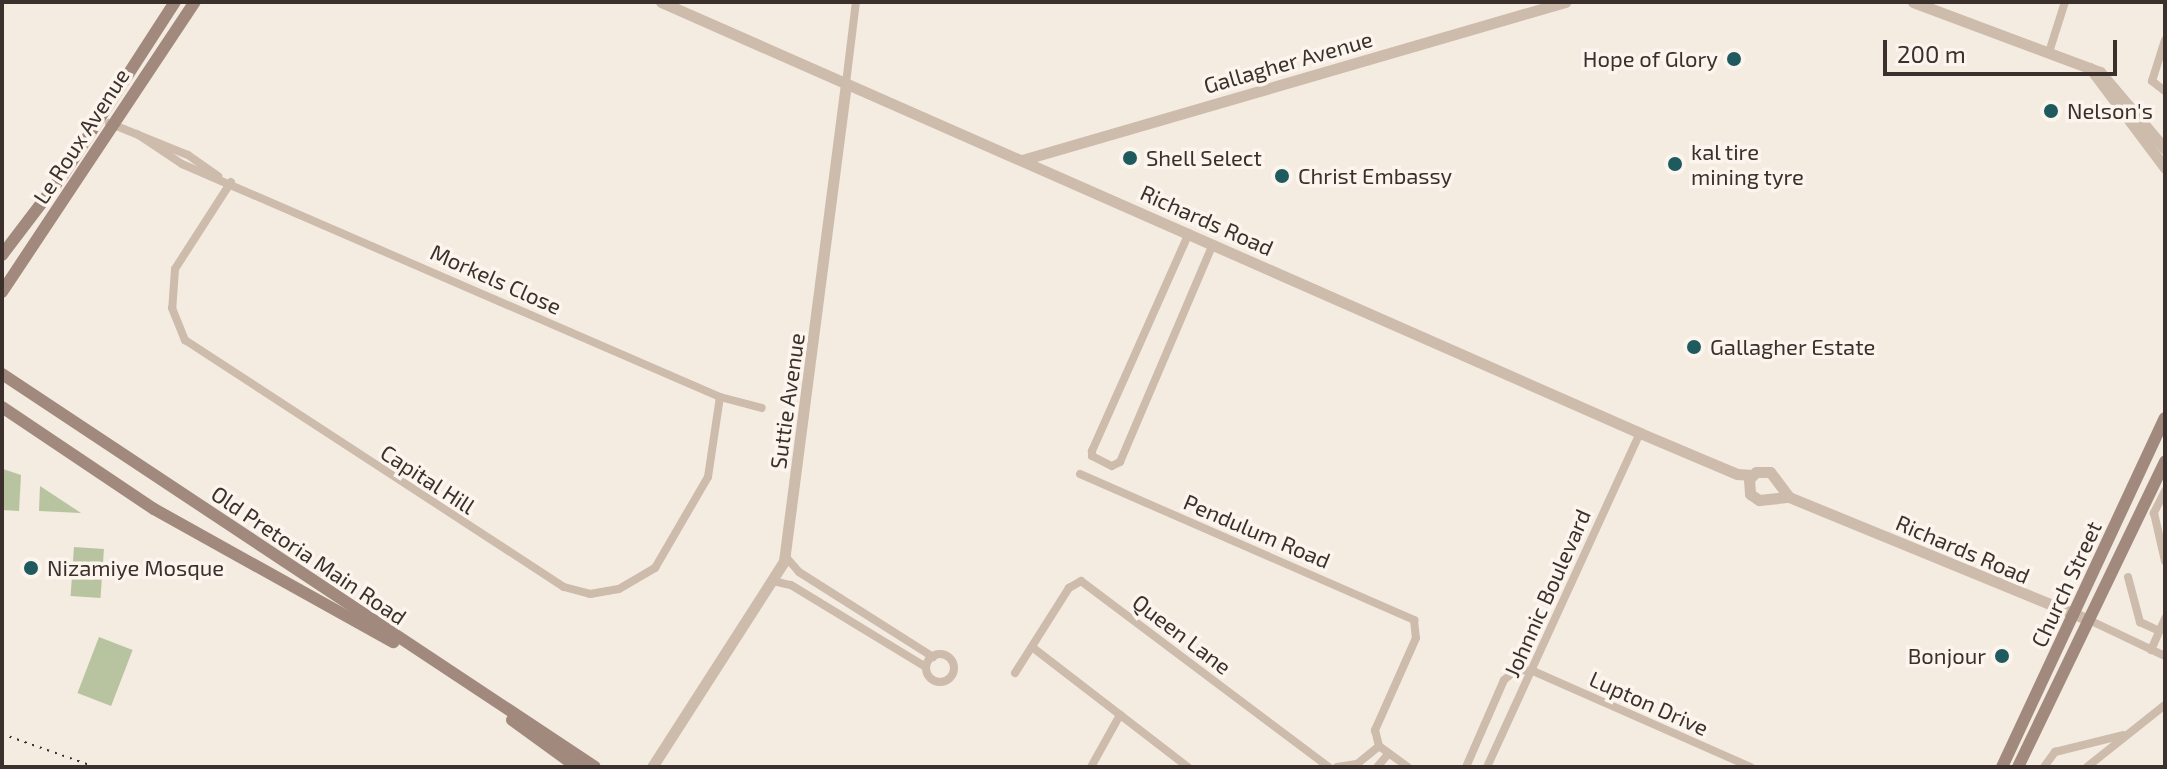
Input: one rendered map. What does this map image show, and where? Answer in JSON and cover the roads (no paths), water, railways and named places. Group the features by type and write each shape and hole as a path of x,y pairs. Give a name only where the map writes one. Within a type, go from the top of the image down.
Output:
{"main road":[{"name":"Le Roux Avenue","path":"2,255 175,2"},
{"name":"Le Roux Avenue","path":"2,292 195,2"},
{"name":"Old Pretoria Main Road","path":"2,374 595,767"},
{"name":"Old Pretoria Main Road","path":"2,407 154,509 402,647 577,767"},
{"name":"Church Street","path":"2018,767 2165,418"},
{"name":"Church Street","path":"2002,767 2164,465"}],"street":[{"name":"Richards Road","path":"661,2 1750,479"},
{"name":"Suttie Avenue","path":"652,767 786,557 856,2"},
{"name":"Gallagher Avenue","path":"1022,160 1565,2"},
{"path":"2050,49 2065,2"},
{"path":"1918,4 2050,49 2090,68 2111,81 2165,149"},
{"path":"2165,40 2152,81 2165,91"},
{"path":"2090,68 2165,168"},
{"name":"Morkels Close","path":"98,118 188,155 231,182 720,397 762,408"},
{"name":"Capital Hill","path":"231,182 175,269 172,304 185,340 564,587 590,594 607,592 635,583 655,568 708,477 720,397"},
{"path":"1189,233 1092,451 1092,456 1112,466 1120,462 1213,244"},
{"name":"Johnnic Boulevard","path":"1487,767 1640,433"},
{"path":"2146,460 2164,465"},
{"path":"1765,470 1778,484 1773,497 1754,498 1750,479 1765,470"},
{"name":"Pendulum Road","path":"1080,474 1406,615 1417,626 1377,741"},
{"name":"Richards Road","path":"1778,484 1789,497"},
{"path":"2165,491 2154,513 2165,561"},
{"name":"Richards Road","path":"1773,497 1789,497 2165,656"},
{"path":"773,581 788,584 926,667 938,682 952,674 949,658 933,657 799,572 786,557"},
{"path":"2128,577 2140,622 2163,626 2151,650"},
{"name":"Queen Lane","path":"1032,647 1073,583 1081,581 1329,767"},
{"path":"840,616 847,603"},
{"path":"1015,673 1032,647 1188,767"},
{"path":"926,667 933,657"},
{"path":"1466,767 1508,674 1533,671"},
{"name":"Lupton Drive","path":"1533,671 1751,767"},
{"path":"2087,767 2124,734 2165,705"},
{"path":"1091,767 1120,715"},
{"path":"2044,767 2055,752 2124,734"},
{"path":"1337,767 1357,764 1377,741 1408,767"},
{"path":"1377,767 1389,753"}],"railway":[{"path":"2,734 95,767"}],"place":[{"name":"Hope of Glory","path":"1734,59"},
{"name":"Nelson's","path":"2051,111"},
{"name":"Shell Select","path":"1130,158"},
{"name":"kal tire mining tyre","path":"1675,164"},
{"name":"Christ Embassy","path":"1282,176"},
{"name":"Gallagher Estate","path":"1694,347"},
{"name":"Nizamiye Mosque","path":"31,568"},
{"name":"Bonjour","path":"2002,656"}]}
